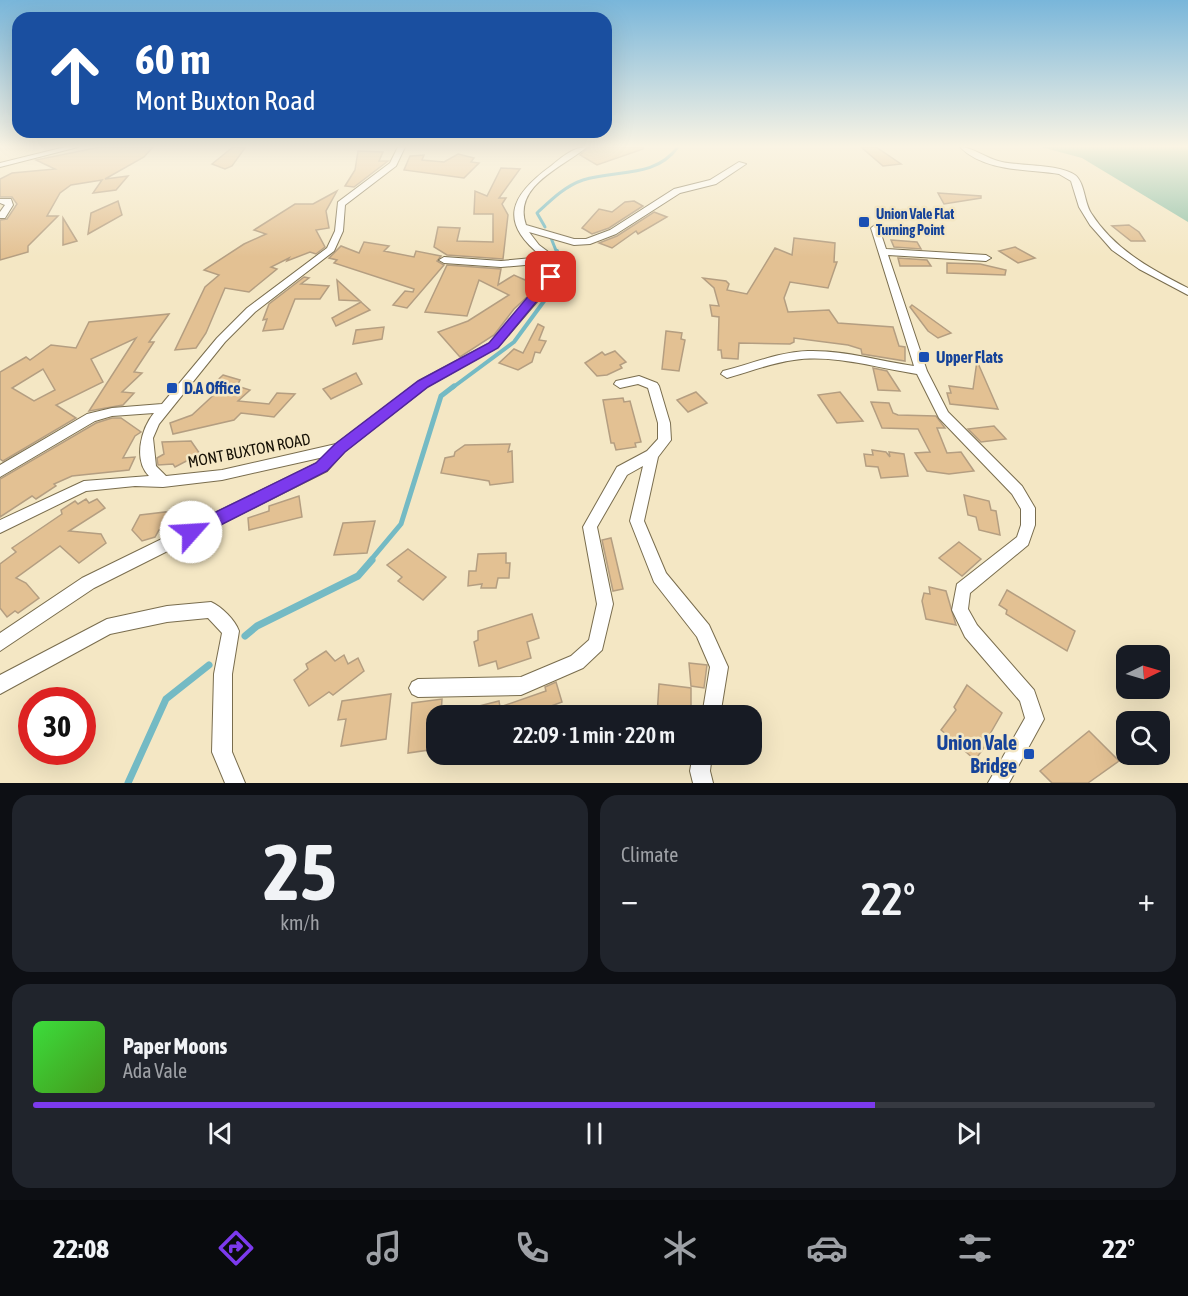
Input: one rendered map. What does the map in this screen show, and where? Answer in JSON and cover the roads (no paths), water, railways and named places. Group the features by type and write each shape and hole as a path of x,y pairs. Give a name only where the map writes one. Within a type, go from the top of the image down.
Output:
{"street":[{"path":"163,482 149,468 147,438 165,408 199,370 221,339 251,310 331,249 339,231 341,204 368,184"},
{"path":"535,184 520,198 518,214 522,227 534,246 552,259"},
{"path":"522,227 574,242 587,242 613,232 677,191 708,184"},
{"path":"1076,184 1082,206 1126,259 1188,292"},
{"path":"0,201 8,201 9,205 2,216"},
{"path":"875,228 921,371 943,416 1017,490 1028,508 1028,525 1023,541 963,589 960,610 971,631 1028,696 1035,719 998,783"},
{"path":"883,252 986,258"},
{"path":"444,260 501,264 552,259"},
{"name":"MONT BUXTON ROAD","path":"6,524 84,486 135,481 163,482 222,475 340,448 423,384 494,345 551,277 555,267 552,259"},
{"path":"727,374 795,356 837,355 868,363 921,371"},
{"path":"418,688 521,686 577,662 596,644 605,604 590,527 622,471 652,455 665,440 664,423 653,386 639,380 620,384"},
{"path":"0,472 91,417 112,412 165,408"},
{"path":"0,644 88,583 322,467 340,448"},
{"path":"652,455 637,521 660,577 703,631 719,667 713,705"},
{"path":"0,535 6,524"},
{"path":"0,685 107,627 167,614 211,610 231,631 223,674 222,752 235,783"},
{"path":"701,765 703,783"}],"waterway":[{"path":"545,227 537,213 558,194 575,184"},
{"path":"551,238 557,253"},
{"path":"557,251 565,272 558,282"},
{"path":"452,388 514,342 550,293"},
{"path":"370,561 401,524 441,396 454,386"},
{"path":"245,636 257,626 358,576 372,560"},
{"path":"128,783 166,699 209,665"}],"place":[{"name":"Union Vale Flat Turning Point","path":"864,222"},
{"name":"Upper Flats","path":"924,357"},
{"name":"D.A Office","path":"172,388"},
{"name":"Union Vale Bridge","path":"1029,754"}]}
